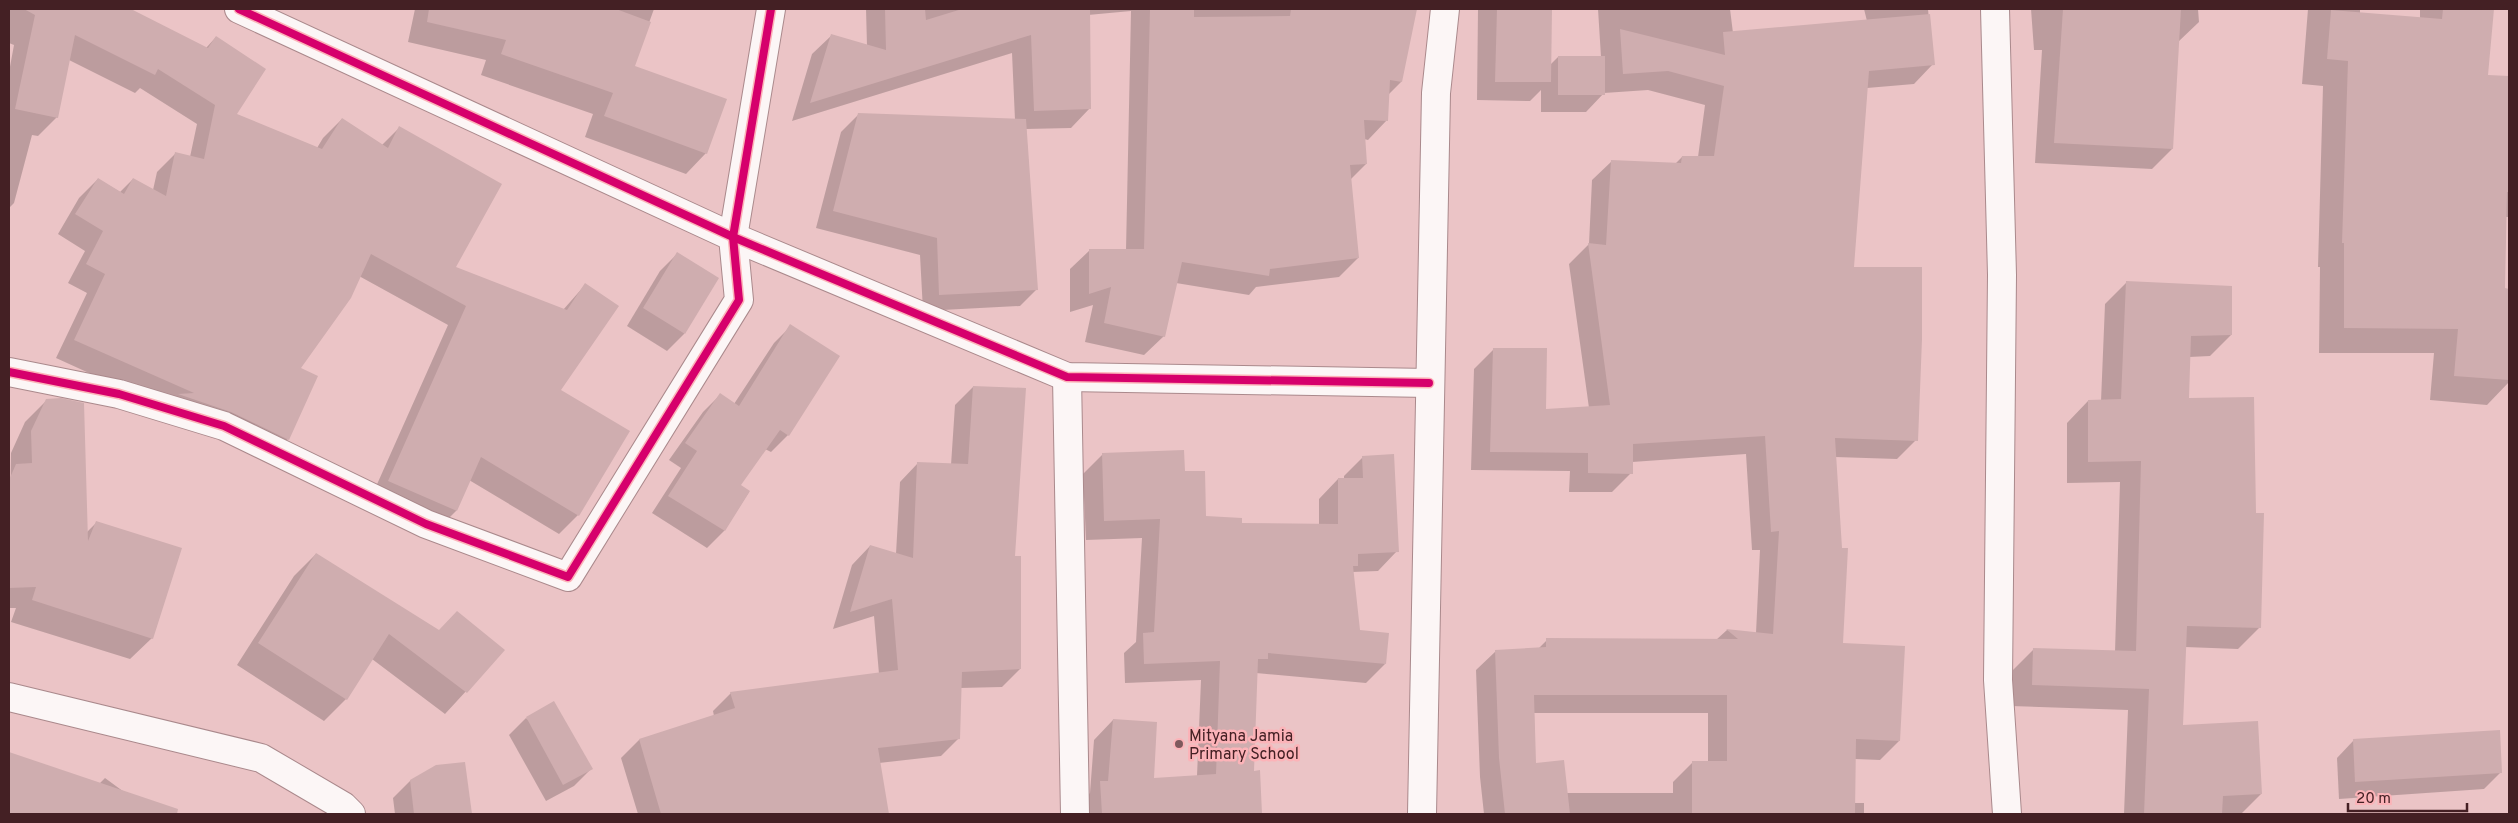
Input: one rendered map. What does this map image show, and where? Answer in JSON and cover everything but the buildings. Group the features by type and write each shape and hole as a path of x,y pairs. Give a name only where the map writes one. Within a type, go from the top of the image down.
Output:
{"street":[{"path":"239,9 733,237 1067,378 1429,383"},
{"path":"9,372 119,394 224,426 426,524 568,577 739,300 733,237 771,9"},
{"path":"1422,814 1436,93 1445,9"},
{"path":"1995,9 2002,275 1998,680 2007,814"},
{"path":"1067,378 1075,814"},
{"path":"9,697 261,758 343,806 352,814"}],"cycle path":[{"path":"239,9 733,237 1067,377 1429,383"},
{"path":"9,372 119,394 224,426 426,524 568,577 739,300 733,237 771,9"}],"place":[{"name":"Mityana Jamia Primary School","path":"1179,744"}]}
